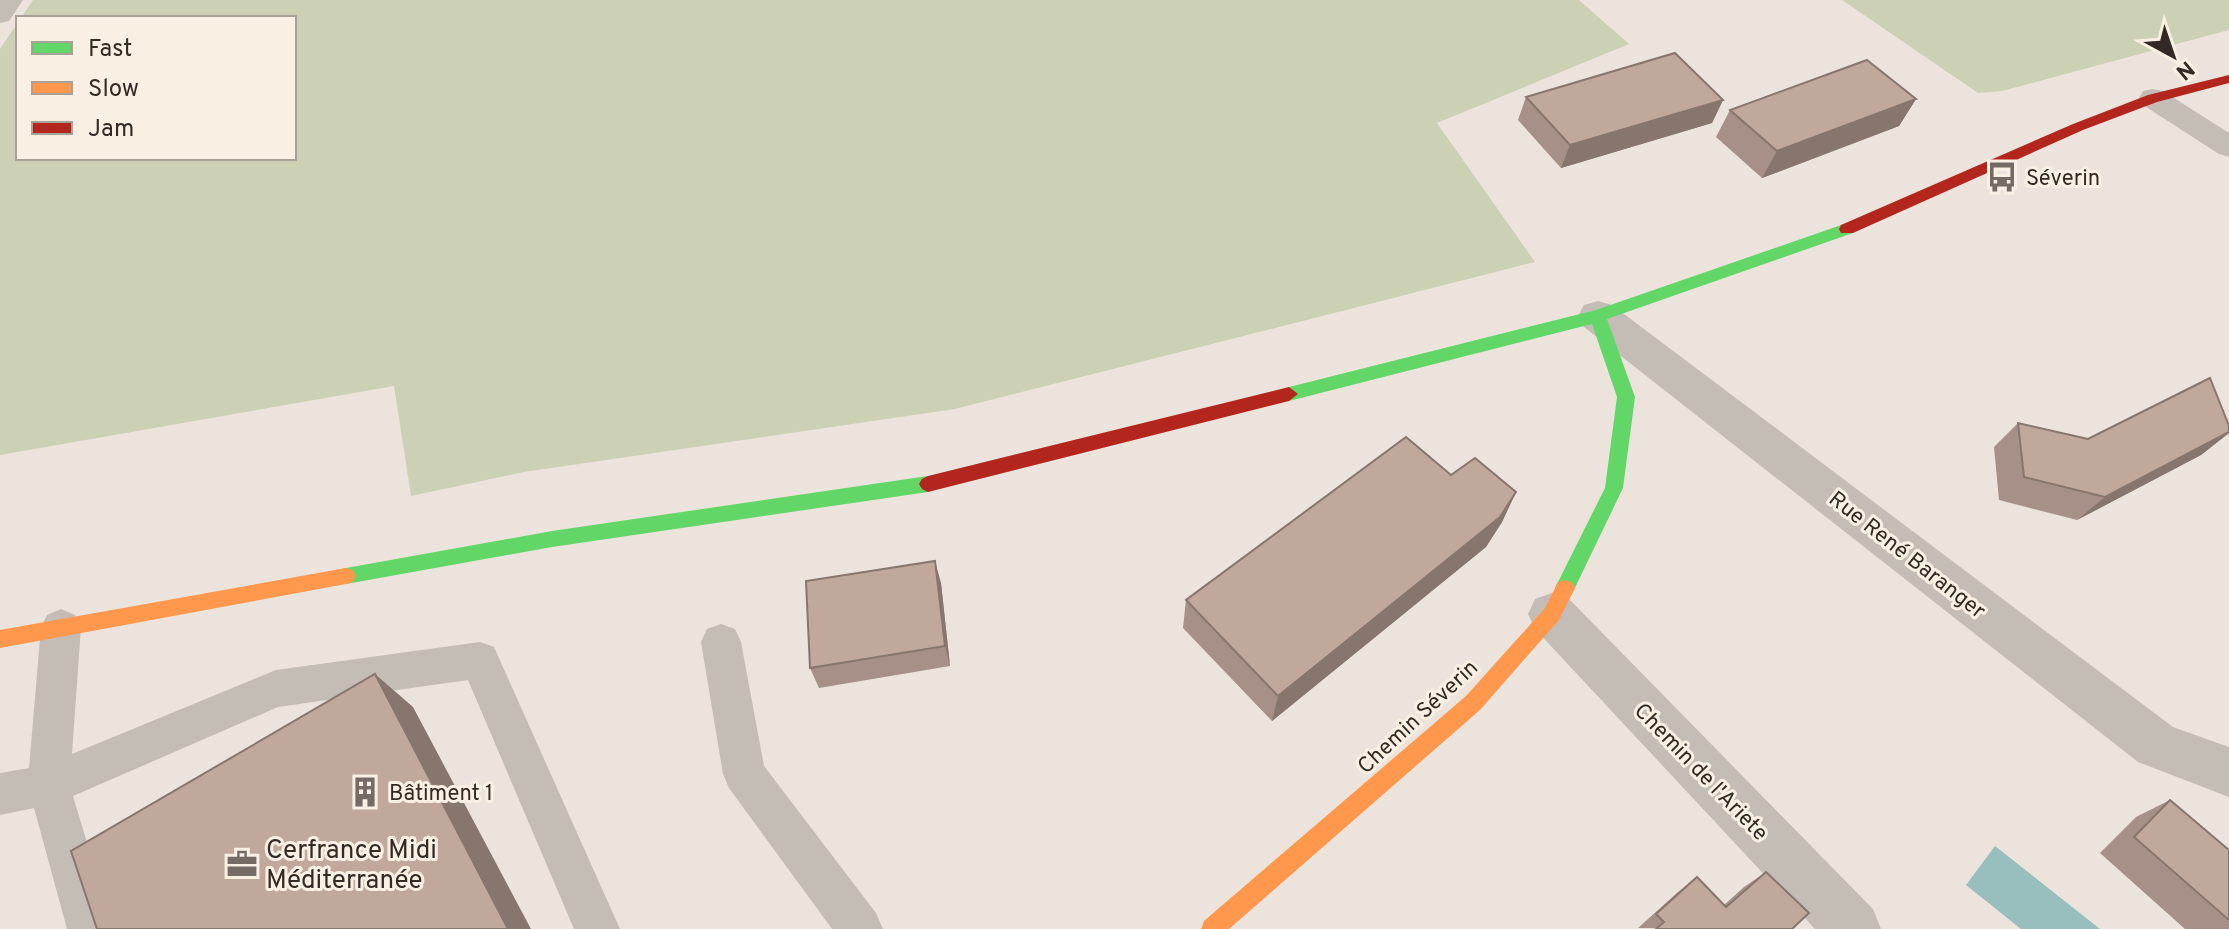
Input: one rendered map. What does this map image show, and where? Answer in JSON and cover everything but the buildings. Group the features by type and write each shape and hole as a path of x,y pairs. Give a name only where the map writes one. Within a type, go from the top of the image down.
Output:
{"street":[{"path":"0,639 552,539 948,481 1598,316 1822,240 2078,127 2153,98 2229,79"},
{"name":"Chemin Séverin","path":"1212,929 1473,703 1552,614 1614,488 1626,397 1598,316"},
{"name":"Rue René Baranger","path":"1598,316 2156,745 2229,772"},
{"name":"Chemin de l'Ariete","path":"1552,614 1853,929"}],"lane":[{"path":"0,15 10,0"},
{"path":"2153,98 2229,147"},
{"path":"61,627 49,785 90,929"},
{"path":"721,642 744,774 860,929"},
{"path":"0,794 49,785 276,689 480,660 597,929"}],"green space":[{"path":"33,0 1579,0 1629,44 1437,123 1535,262 955,409 524,472 411,496 394,386 0,455 0,49 16,25 16,160 296,160 296,16 22,16"},
{"path":"1842,0 2229,0 2229,30 2002,91 1978,93"}],"water":[{"path":"1995,846 2100,929 2021,929 1966,885"}],"traffic: fast":[{"path":"1289,394 1598,316 1847,229"},
{"path":"1565,588 1614,488 1626,397 1598,316"},
{"path":"346,576 552,539 928,484"}],"traffic: slow":[{"path":"0,639 346,576"},
{"path":"1212,929 1473,703 1552,614 1565,588"}],"traffic: jam":[{"path":"1847,229 2078,127 2153,98 2229,79"},
{"path":"928,484 1289,394"}],"place":[{"name":"Séverin","path":"2002,177"},
{"name":"Bâtiment 1","path":"365,792"},
{"name":"Cerfrance Midi Méditerranée","path":"242,864"}]}
